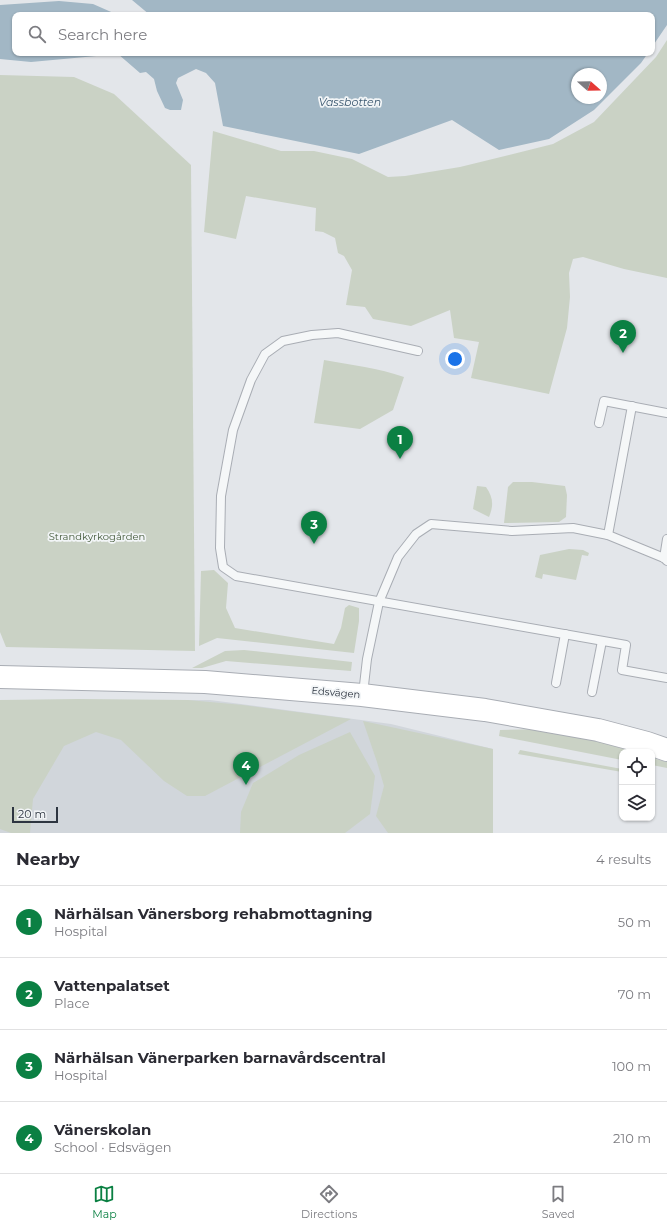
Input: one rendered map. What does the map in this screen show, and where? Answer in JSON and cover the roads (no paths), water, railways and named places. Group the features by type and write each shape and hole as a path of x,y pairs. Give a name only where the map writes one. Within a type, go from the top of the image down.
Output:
{"main road":[{"name":"Edsvägen","path":"0,677 206,682 362,695 485,710 598,730 667,750"}],"lane":[{"path":"418,351 338,333 312,335 283,341 265,354 251,380 233,430 221,496 220,548 223,567 236,576 626,645 622,670 667,678"},
{"path":"599,422 604,401 667,412"},
{"path":"608,535 632,406"},
{"path":"362,695 367,659 379,602 398,558 416,534 431,524 512,530 573,528 608,535 665,559 667,539"},
{"path":"556,683 565,634"},
{"path":"592,692 602,641"}],"water":[{"path":"132,0 667,0 667,25 655,43 655,12 146,12"},
{"name":"Vassbotten","path":"59,1 93,4 111,12 12,12 12,56 96,56 31,62 0,59 0,5"},
{"name":"Vassbotten","path":"120,56 646,56 641,63 607,97 607,68 571,68 571,104 600,104 594,110 549,139 499,150 452,120 359,154 223,126 215,83 206,73 196,69 178,78 176,83 183,100 181,110 170,110 165,108 157,91 154,79 146,72 140,73"}],"place":[{"name":"Vattenpalatset","path":"623,353"},
{"name":"Närhälsan Vänersborg rehabmottagning","path":"400,459"},
{"name":"Närhälsan Vänerparken barnavårdscentral","path":"314,544"},
{"name":"Vänerskolan","path":"246,785"}],"park label":[{"name":"Strandkyrkogården","path":"97,536"}]}
